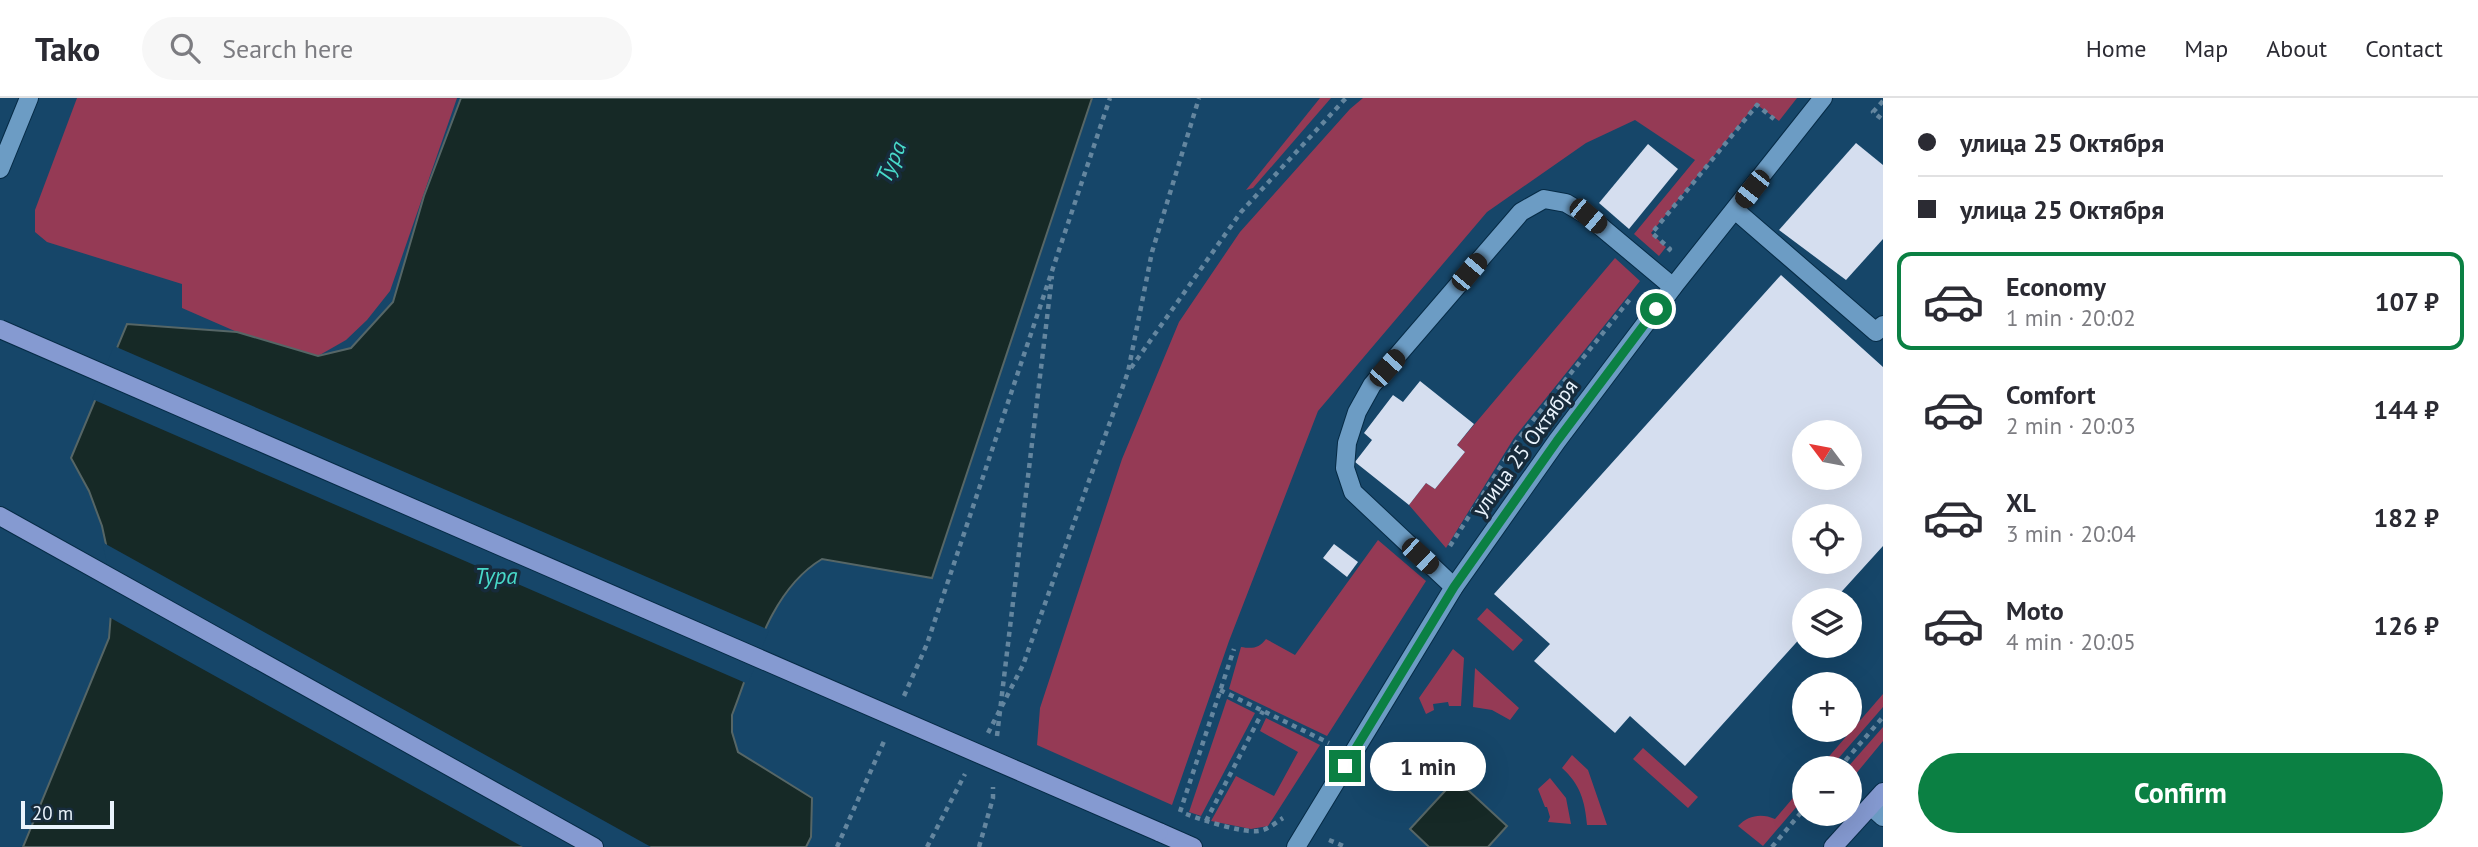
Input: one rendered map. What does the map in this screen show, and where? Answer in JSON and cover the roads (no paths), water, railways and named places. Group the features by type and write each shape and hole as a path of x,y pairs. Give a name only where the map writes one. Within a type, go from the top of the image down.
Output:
{"main road":[{"path":"0,329 1193,847"},
{"path":"0,516 594,847"},
{"path":"1833,847 1879,805"},
{"path":"1159,832 1175,847"}],"street":[{"path":"0,169 29,98"},
{"name":"улица 25 Октября","path":"1296,847 1454,587 1557,441 1673,287 1820,101"},
{"path":"1454,587 1353,492 1345,468 1347,443 1357,412 1372,385 1521,212 1544,199 1566,204 1588,216 1673,287"},
{"path":"1735,210 1876,332 1883,325"}],"water":[{"name":"Тура","path":"461,98 1092,98 932,578 822,559 804,572 789,589 765,628 756,650 732,715 732,732 738,752 812,798 811,837 806,847 23,847 109,638 112,600 110,563 102,526 89,491 71,458 127,324 237,332 318,356 351,348 393,302 424,196"},
{"path":"1456,779 1507,826 1488,847 1429,847 1410,829"}]}
